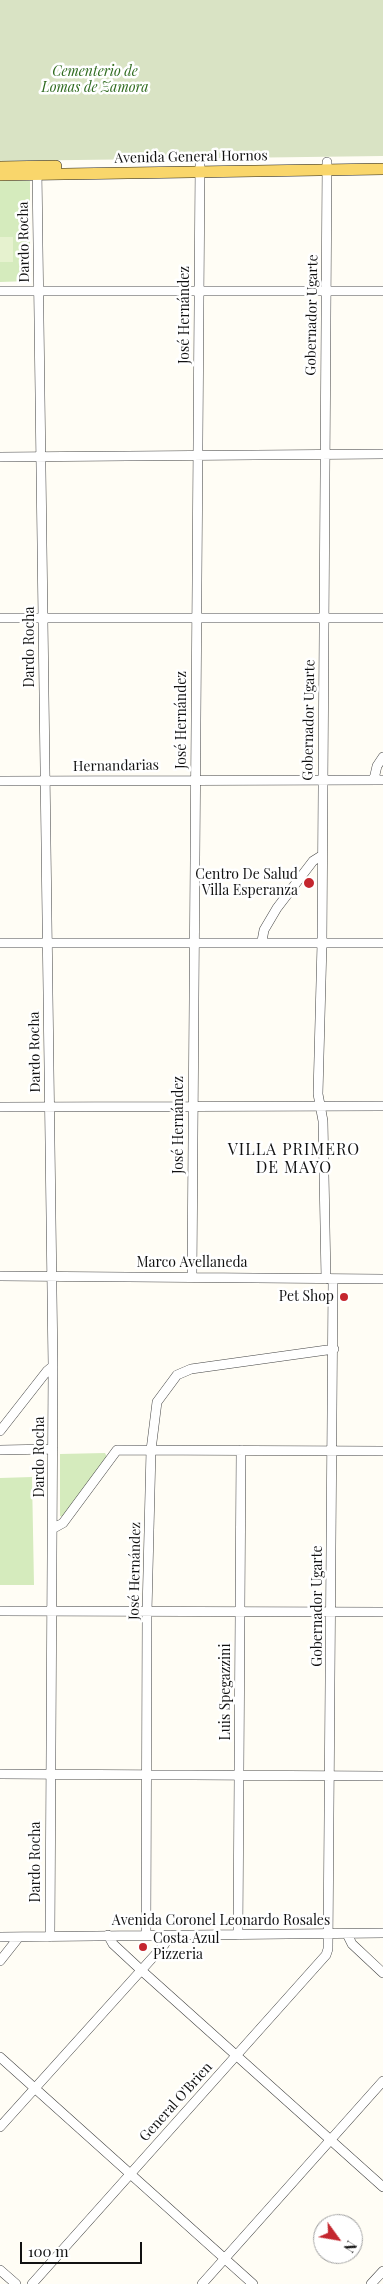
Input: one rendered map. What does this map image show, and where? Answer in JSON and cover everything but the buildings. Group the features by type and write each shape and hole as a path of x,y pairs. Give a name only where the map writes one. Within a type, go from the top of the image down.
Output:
{"main road":[{"name":"Avenida General Hornos","path":"327,166 383,161"},
{"name":"Avenida General Hornos","path":"0,167 37,170 327,166 383,169"},
{"name":"Avenida General Hornos","path":"0,175 37,170"}],"street":[{"name":"Gobernador Ugarte","path":"327,166 321,856 322,943 319,1106 323,1121 334,1349 330,1934"},
{"name":"José Hernández","path":"192,1277 200,168"},
{"name":"Dardo Rocha","path":"37,170 53,1366 54,1528 51,1610 50,1937"},
{"path":"0,291 383,292"},
{"path":"0,457 383,454"},
{"path":"0,618 383,618"},
{"path":"378,780 377,766 383,757"},
{"name":"Hernandarias","path":"0,781 378,780"},
{"path":"262,941 264,930 277,908 313,861 321,856"},
{"path":"0,943 383,942"},
{"path":"0,1106 383,1106"},
{"name":"Marco Avellaneda","path":"0,1276 383,1279"},
{"name":"José Hernández","path":"146,1935 148,1775 147,1612 152,1450 157,1402 164,1391 182,1372 334,1349"},
{"path":"0,1431 53,1366"},
{"path":"0,1450 53,1449"},
{"path":"54,1528 63,1523 118,1450 383,1451"},
{"name":"Luis Spegazzini","path":"238,1935 241,1450"},
{"path":"0,1611 383,1612"},
{"path":"0,1774 383,1776"},
{"name":"Avenida Coronel Leonardo Rosales","path":"0,1937 383,1933"},
{"name":"General O'Brien","path":"32,2284 326,1955 330,1934"},
{"path":"347,1934 352,1944 383,1973"},
{"path":"108,1935 113,1944 141,1970 383,2187"},
{"path":"0,2127 164,1945 170,1935"},
{"path":"0,1961 19,1937"},
{"path":"0,2057 253,2284"},
{"path":"202,2284 383,2080"},
{"path":"0,2270 16,2284"},
{"path":"371,2284 383,2271"}],"green space":[{"name":"Cementerio de Lomas de Zamora","path":"0,0 383,0 383,156 0,161"},
{"path":"0,181 30,181 30,281 0,282"},
{"path":"0,237 13,237 13,262 0,262"},
{"path":"105,1453 107,1457 63,1517 60,1516 60,1454"},
{"path":"32,1477 34,1585 0,1585 0,1478"}],"place":[{"name":"Centro De Salud Villa Esperanza","path":"309,883"},
{"name":"Pet Shop","path":"344,1297"},
{"name":"Costa Azul Pizzeria","path":"143,1947"}],"district":[{"name":"VILLA PRIMERO DE MAYO","path":"294,1159"}]}
